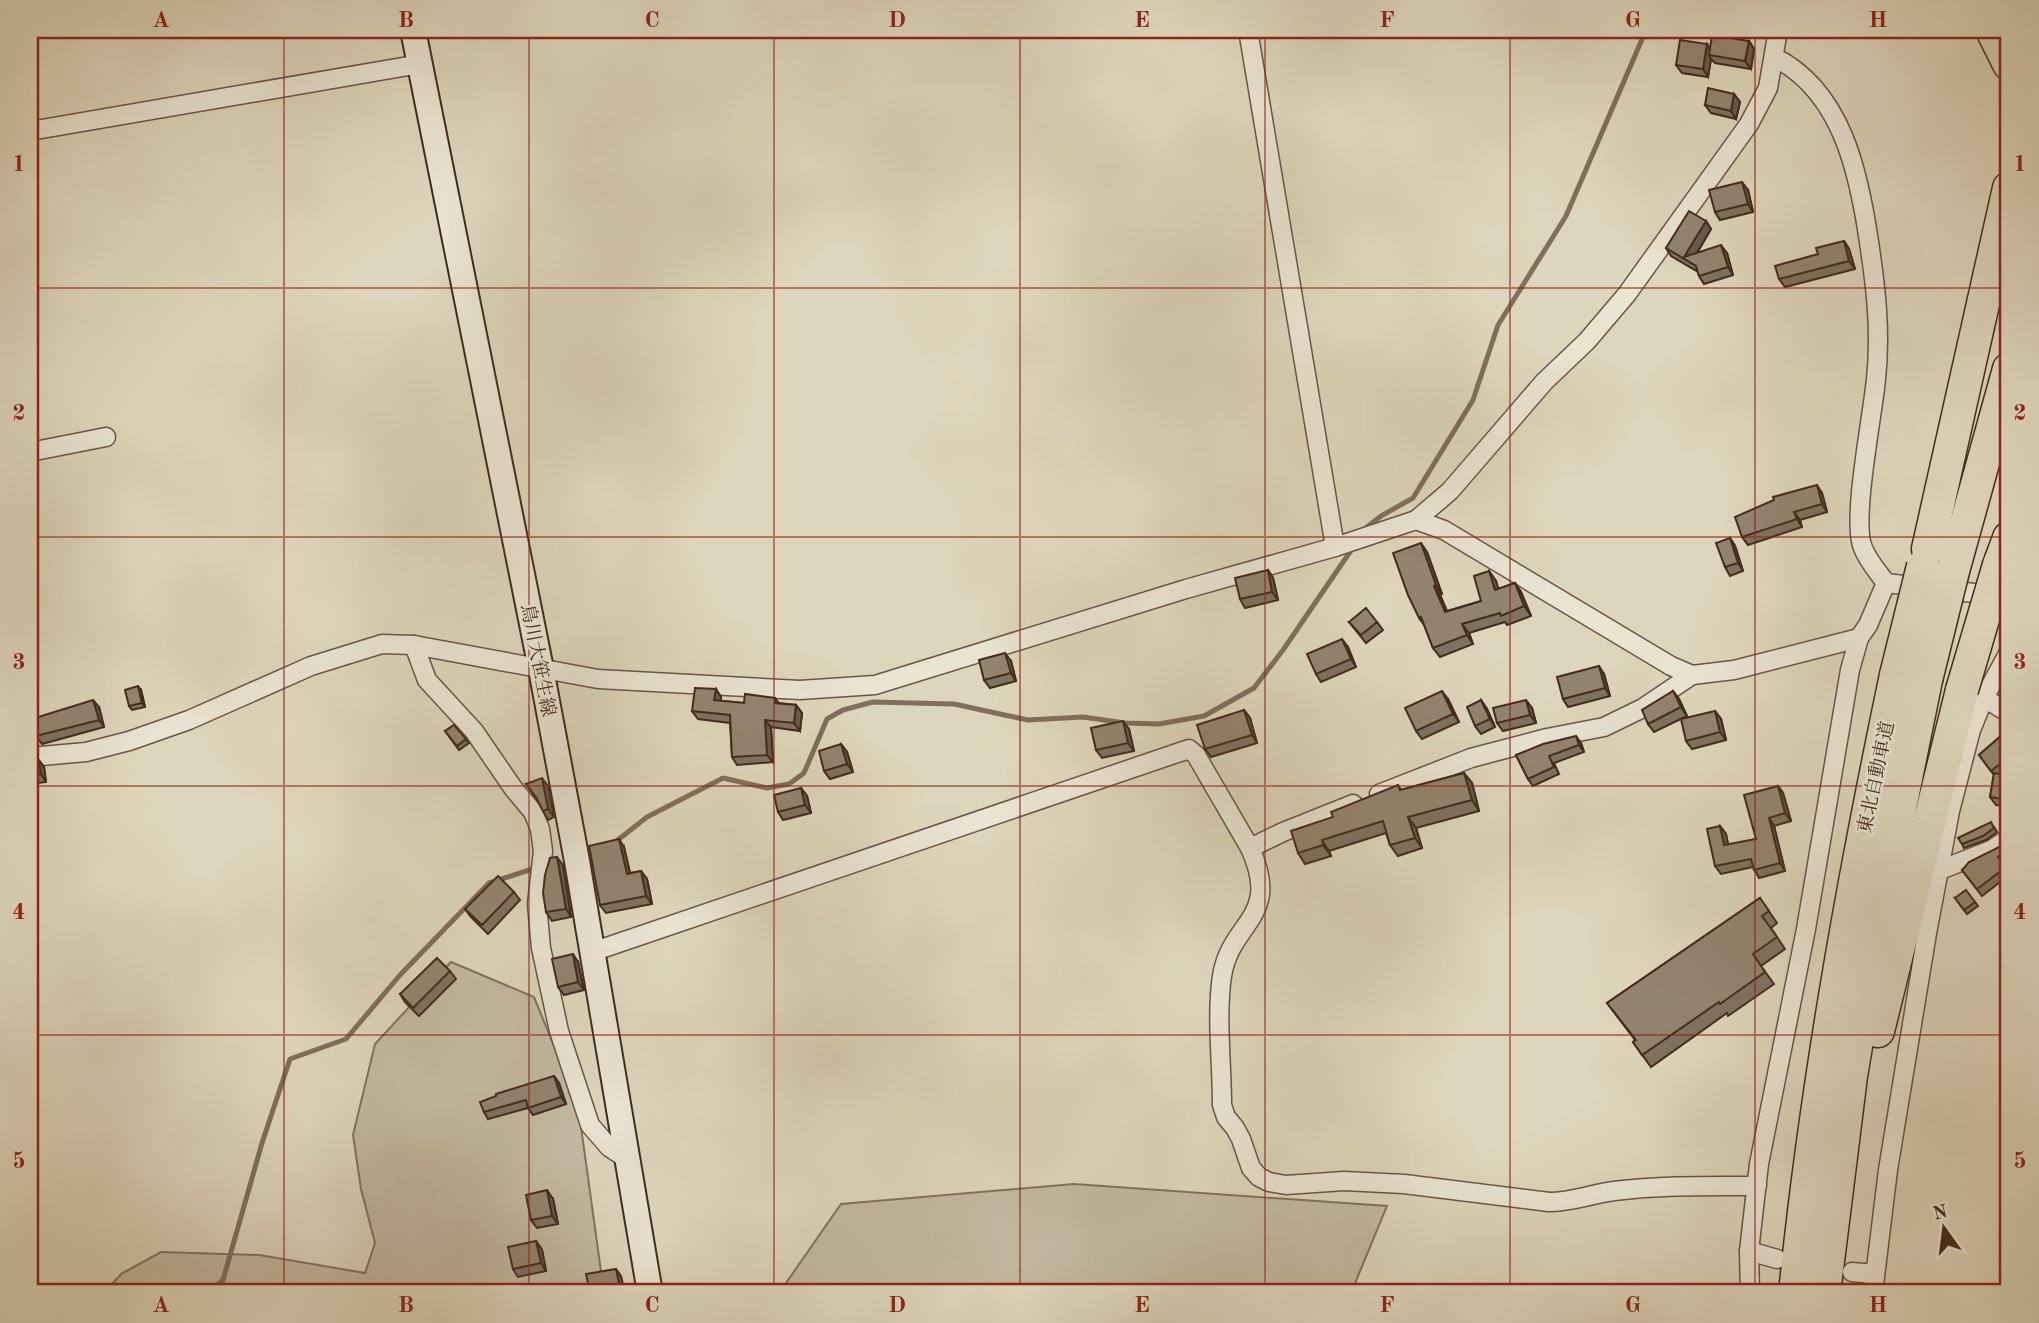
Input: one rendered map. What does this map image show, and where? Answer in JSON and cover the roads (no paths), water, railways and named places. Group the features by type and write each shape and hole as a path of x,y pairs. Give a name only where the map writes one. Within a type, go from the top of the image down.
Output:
{"highway":[{"path":"1992,30 2009,64"},
{"path":"1935,562 2009,188"},
{"name":"東北自動車道","path":"1824,1293 1851,1076 1877,921 1911,678 1971,393 2009,273"},
{"name":"東北自動車道","path":"1935,562 2009,369"},
{"path":"1831,1226 1922,844 1973,694 2004,552"},
{"name":"東北自動車道","path":"1796,1293 1822,1068 1865,824 1911,678"}],"street":[{"name":"鳥川大笹生線","path":"413,30 541,670 650,1293"},
{"path":"1248,30 1340,545"},
{"path":"30,757 86,752 129,741 189,720 312,666 382,644 414,645 598,679 800,690 875,685 1416,520 1450,491 1544,382 1587,341 1627,294 1749,124 1768,88 1778,30"},
{"path":"1774,57 1790,65 1807,79 1830,109 1846,143 1861,191 1878,292 1879,332 1860,518 1861,545 1886,583"},
{"path":"30,131 420,64"},
{"path":"30,453 106,437"},
{"path":"1416,520 1444,530 1671,666 1692,675"},
{"path":"1886,583 2009,597"},
{"path":"1750,1293 1749,1251 1757,1186 1806,929 1850,670 1859,638 1868,625 1886,583"},
{"path":"1250,848 1283,832 1471,758 1547,738 1604,727 1643,708 1692,675 1734,670 1859,638"},
{"path":"414,645 427,680 474,731 533,812 540,829 543,851 537,904 541,948 559,1031 590,1125 610,1147 627,1159"},
{"path":"1873,1293 1888,1170 1927,933 1950,811 1971,730 1973,694 2009,652"},
{"path":"1973,694 2009,713"},
{"path":"592,952 1189,748 1196,755 1250,848 1258,873 1260,901 1227,958 1223,975 1222,1105 1226,1117 1241,1139 1251,1168 1258,1177 1286,1185 1344,1181 1404,1184 1549,1202 1568,1202 1623,1191 1684,1186 1757,1186"},
{"path":"1940,870 1991,850 2009,838"},
{"path":"1749,1251 1777,1259"},
{"path":"1852,1272 1874,1275"}],"waterway":[{"path":"1362,531 1381,516 1413,498 1473,400 1498,325 1566,216 1646,30"},
{"path":"614,843 647,817 723,778 767,788 789,784 804,773 827,719 843,710 873,702 954,704 1028,720 1083,717 1125,723 1159,724 1204,716 1254,688 1354,546"},
{"path":"208,1293 223,1280 262,1143 290,1059 346,1039 400,975 489,883 539,867"}]}
